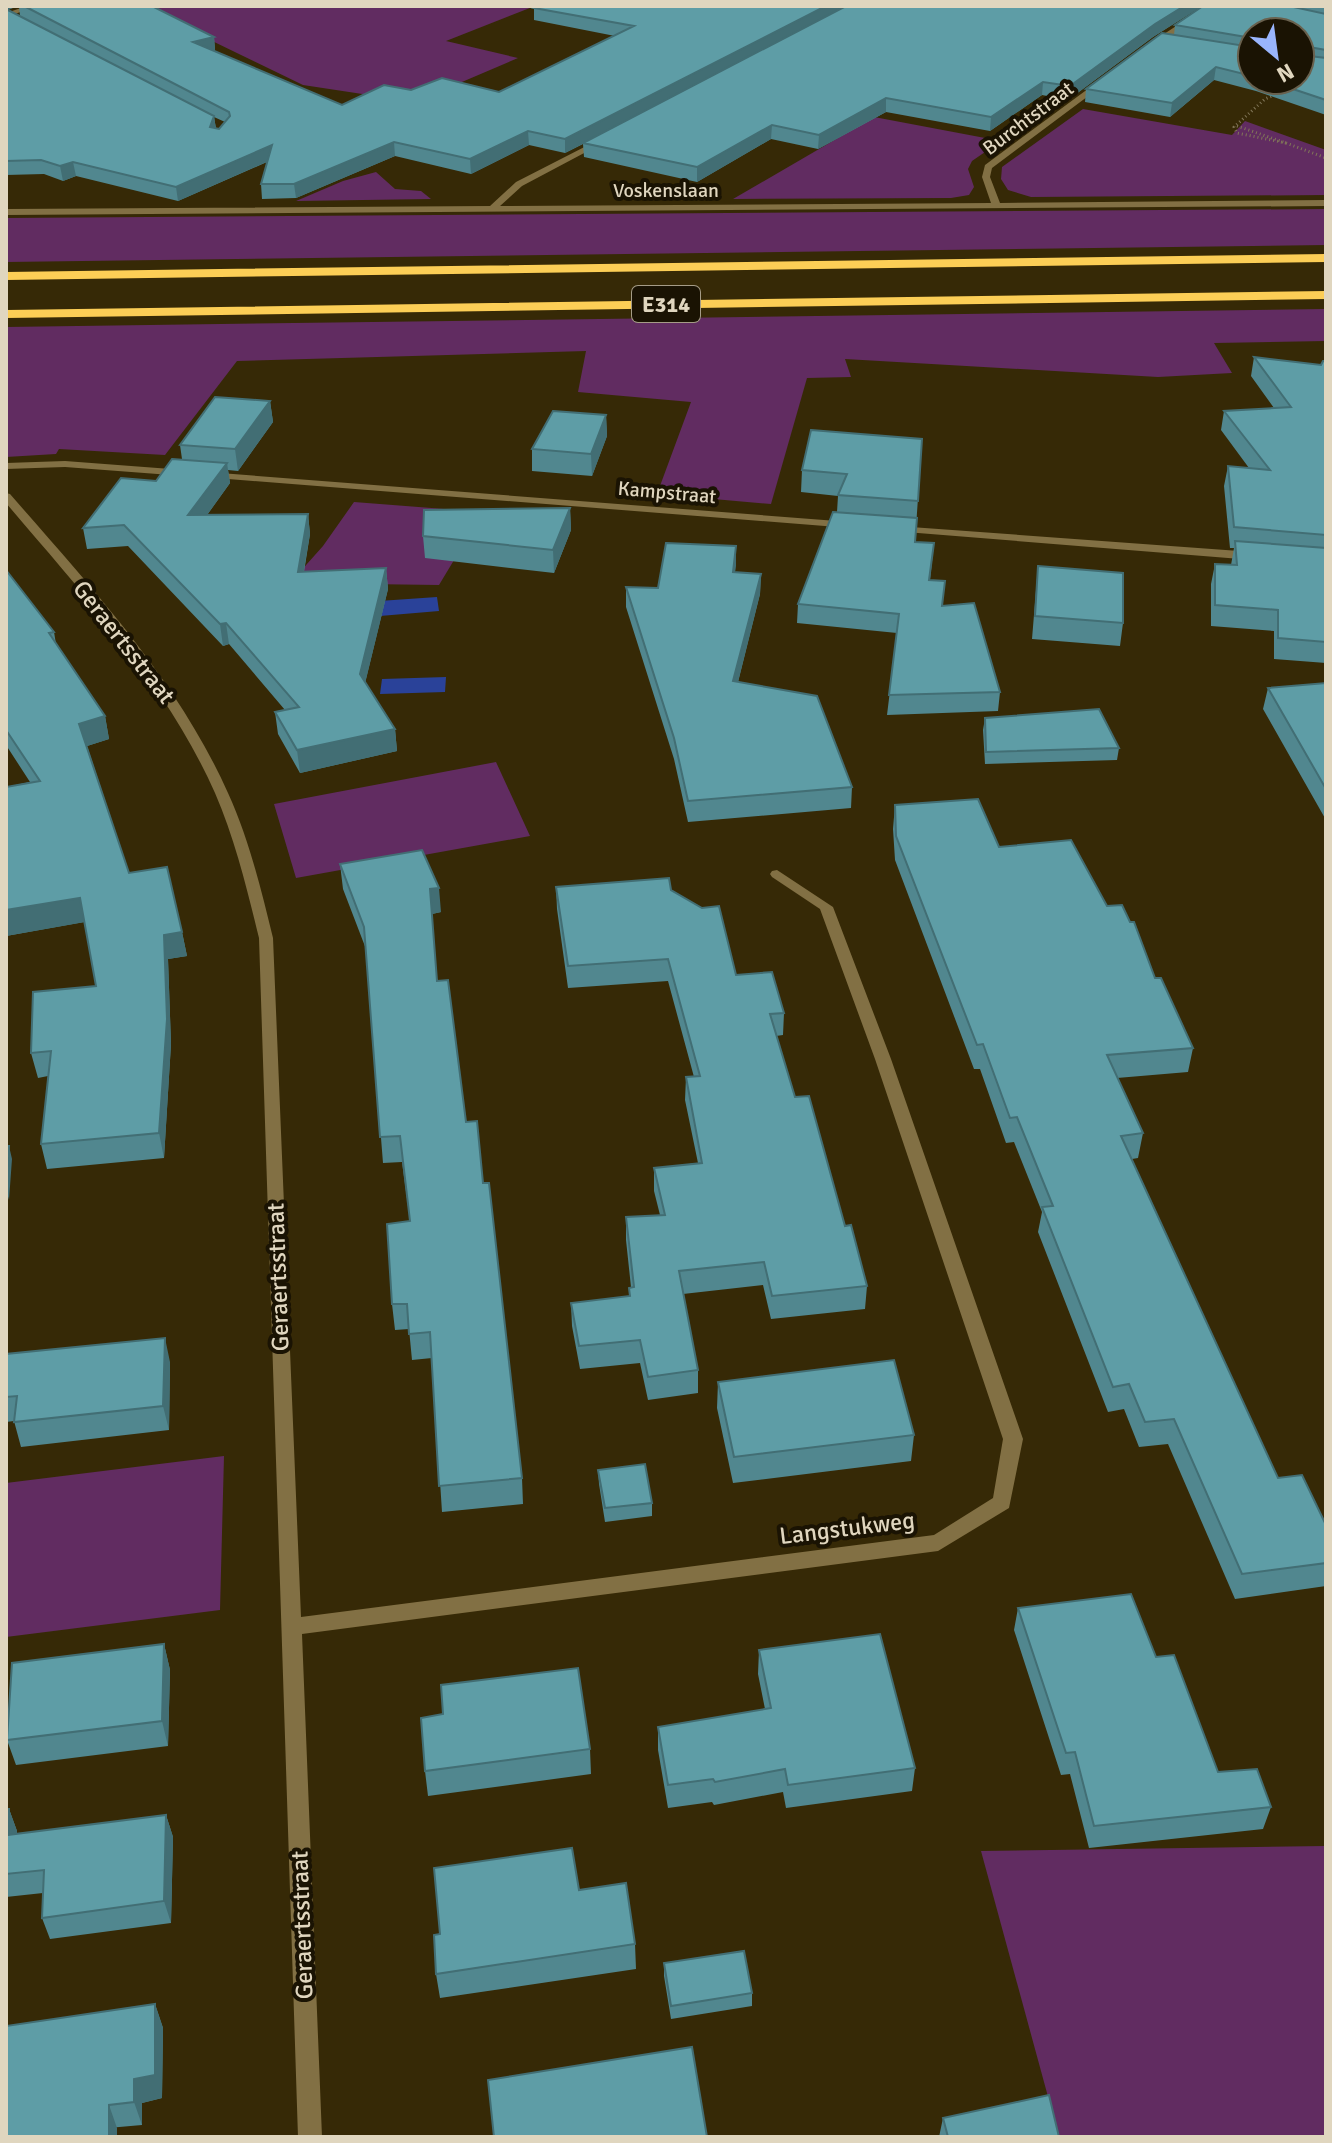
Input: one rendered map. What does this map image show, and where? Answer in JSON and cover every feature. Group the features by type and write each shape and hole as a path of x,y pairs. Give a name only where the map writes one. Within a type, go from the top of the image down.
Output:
{"highway":[{"name":"E314","path":"6,276 1326,258"},
{"name":"E314","path":"6,314 1326,295"}],"street":[{"path":"7,15 34,6"},
{"path":"1146,50 1212,6"},
{"path":"7,15 21,22"},
{"path":"1158,41 1182,44"},
{"name":"Burchtstraat","path":"997,206 986,177 988,167 1110,77"},
{"path":"493,208 519,184 611,135"},
{"name":"Voskenslaan","path":"6,212 1326,203"},
{"name":"Kampstraat","path":"6,466 65,464 859,526"},
{"name":"Geraertsstraat","path":"6,496 134,647 185,723 222,793 266,938 310,2137"},
{"path":"890,528 1274,558"},
{"name":"Langstukweg","path":"291,1627 938,1543 1002,1502 1013,1439 883,1059 826,907 777,874"}],"path":[{"path":"1272,96 1237,126 1237,133 1286,143"},
{"path":"1237,126 1326,158"}],"shaded area":[{"path":"140,6 535,6 446,41 518,58 415,102 303,85"},
{"path":"1083,109 1232,135 1245,121 1326,150 1326,195 1031,197 1008,190 1001,179 1002,167"},
{"path":"874,117 1001,141 972,161 968,169 974,187 969,195 951,198 733,199"},
{"path":"376,172 395,189 421,191 431,199 296,201 343,181"},
{"path":"1326,209 1326,245 6,262 6,218"},
{"path":"1326,309 1326,341 1214,343 1232,373 1158,377 845,359 851,377 807,378 771,504 657,494 691,402 578,392 586,351 237,361 165,455 59,449 56,454 6,457 6,327"},
{"path":"354,502 483,512 439,585 290,583 323,546"},
{"path":"496,762 530,836 296,878 274,804"},
{"path":"224,1456 220,1610 6,1637 6,1483"},
{"path":"1326,1846 1326,2137 1059,2137 981,1851"}],"water":[{"path":"437,597 439,611 380,616 379,601"},
{"path":"446,677 445,692 380,694 382,679"}],"building":[{"path":"24,6 152,6 214,37 193,42 342,105 384,85 411,90 442,78 499,92 634,26 534,8 538,6 826,6 565,139 528,131 470,159 394,142 294,184 261,184 272,145 176,187 73,162 60,166 41,160 6,161 6,9 214,116 210,127 219,129 230,116 229,112"},
{"path":"846,6 1184,6 1070,86 1043,82 991,117 886,98 819,135 772,125 697,167 583,143"},
{"path":"1203,6 1289,6 1326,14 1326,50 1316,48 1316,16 1236,16 1236,35 1175,25"},
{"path":"1162,33 1236,45 1236,72 1216,67 1172,103 1086,89"},
{"path":"1316,57 1326,58 1326,100 1314,96"},
{"path":"1254,357 1321,365 1326,361 1326,535 1234,527 1228,466 1270,470 1224,411 1291,407"},
{"path":"215,397 270,401 235,449 180,445"},
{"path":"553,411 606,415 591,454 532,449"},
{"path":"811,430 922,439 918,501 838,495 847,474 802,470"},
{"path":"172,459 227,463 188,515 308,514 298,572 386,568 360,674 395,729 297,750 275,712 299,707 226,623 220,624 124,525 83,528 121,478 156,481"},
{"path":"570,508 553,550 423,536 424,510"},
{"path":"833,512 917,518 915,542 934,543 929,580 945,581 942,606 974,603 1000,692 889,695 899,614 798,604"},
{"path":"1235,541 1326,548 1326,642 1278,638 1278,610 1215,605 1215,564 1237,565"},
{"path":"666,543 736,546 733,572 761,574 733,681 817,696 852,787 688,801 674,738 626,587 658,588"},
{"path":"1038,566 1123,573 1123,623 1035,616"},
{"path":"6,570 54,632 49,633 105,716 79,724 129,873 167,867 182,932 164,935 167,1019 159,1133 41,1144 51,1051 31,1053 33,992 96,986 80,898 6,910 6,787 40,781 6,730"},
{"path":"1326,683 1326,789 1268,688"},
{"path":"1099,709 1119,748 986,752 985,718"},
{"path":"978,799 999,847 1071,840 1107,906 1122,905 1130,922 1134,922 1155,978 1161,978 1193,1048 1107,1055 1143,1133 1121,1136 1278,1478 1302,1475 1326,1525 1326,1563 1242,1574 1174,1419 1145,1422 1129,1384 1113,1387 1042,1207 1053,1206 1017,1117 1010,1118 983,1044 977,1045 896,836 895,805"},
{"path":"422,850 439,888 430,889 437,981 448,980 466,1122 477,1121 483,1183 489,1183 522,1478 439,1486 430,1332 409,1334 407,1304 392,1304 387,1224 410,1221 400,1136 380,1137 364,927 340,864"},
{"path":"669,878 671,890 702,908 719,906 736,975 772,972 784,1013 770,1014 795,1097 809,1096 845,1226 851,1225 867,1286 772,1296 764,1262 679,1271 698,1370 648,1377 640,1340 579,1346 571,1303 630,1296 629,1288 634,1287 626,1217 665,1215 654,1168 702,1163 686,1077 700,1076 668,959 568,966 556,887"},
{"path":"6,1146 9,1146 6,1178"},
{"path":"165,1338 163,1406 14,1422 17,1396 6,1397 6,1354"},
{"path":"894,1360 914,1435 734,1457 718,1382"},
{"path":"645,1464 652,1503 605,1508 598,1470"},
{"path":"1131,1594 1156,1657 1174,1655 1218,1772 1257,1769 1271,1807 1094,1826 1075,1752 1066,1753 1018,1608"},
{"path":"880,1634 915,1768 788,1785 785,1769 715,1782 713,1779 668,1785 658,1727 771,1708 759,1650"},
{"path":"164,1644 162,1721 7,1740 12,1663"},
{"path":"578,1668 590,1749 425,1771 421,1718 443,1714 441,1685"},
{"path":"6,1809 9,1809 7,1835 166,1815 164,1901 42,1918 44,1870 6,1874"},
{"path":"572,1848 579,1890 626,1883 635,1944 436,1974 434,1935 440,1934 434,1868"},
{"path":"744,1951 752,1993 671,2006 664,1963"},
{"path":"155,2004 155,2075 134,2079 134,2102 109,2105 109,2137 6,2137 6,2026"},
{"path":"692,2047 707,2137 494,2137 488,2080"},
{"path":"1049,2095 1059,2137 948,2137 943,2118"}]}
